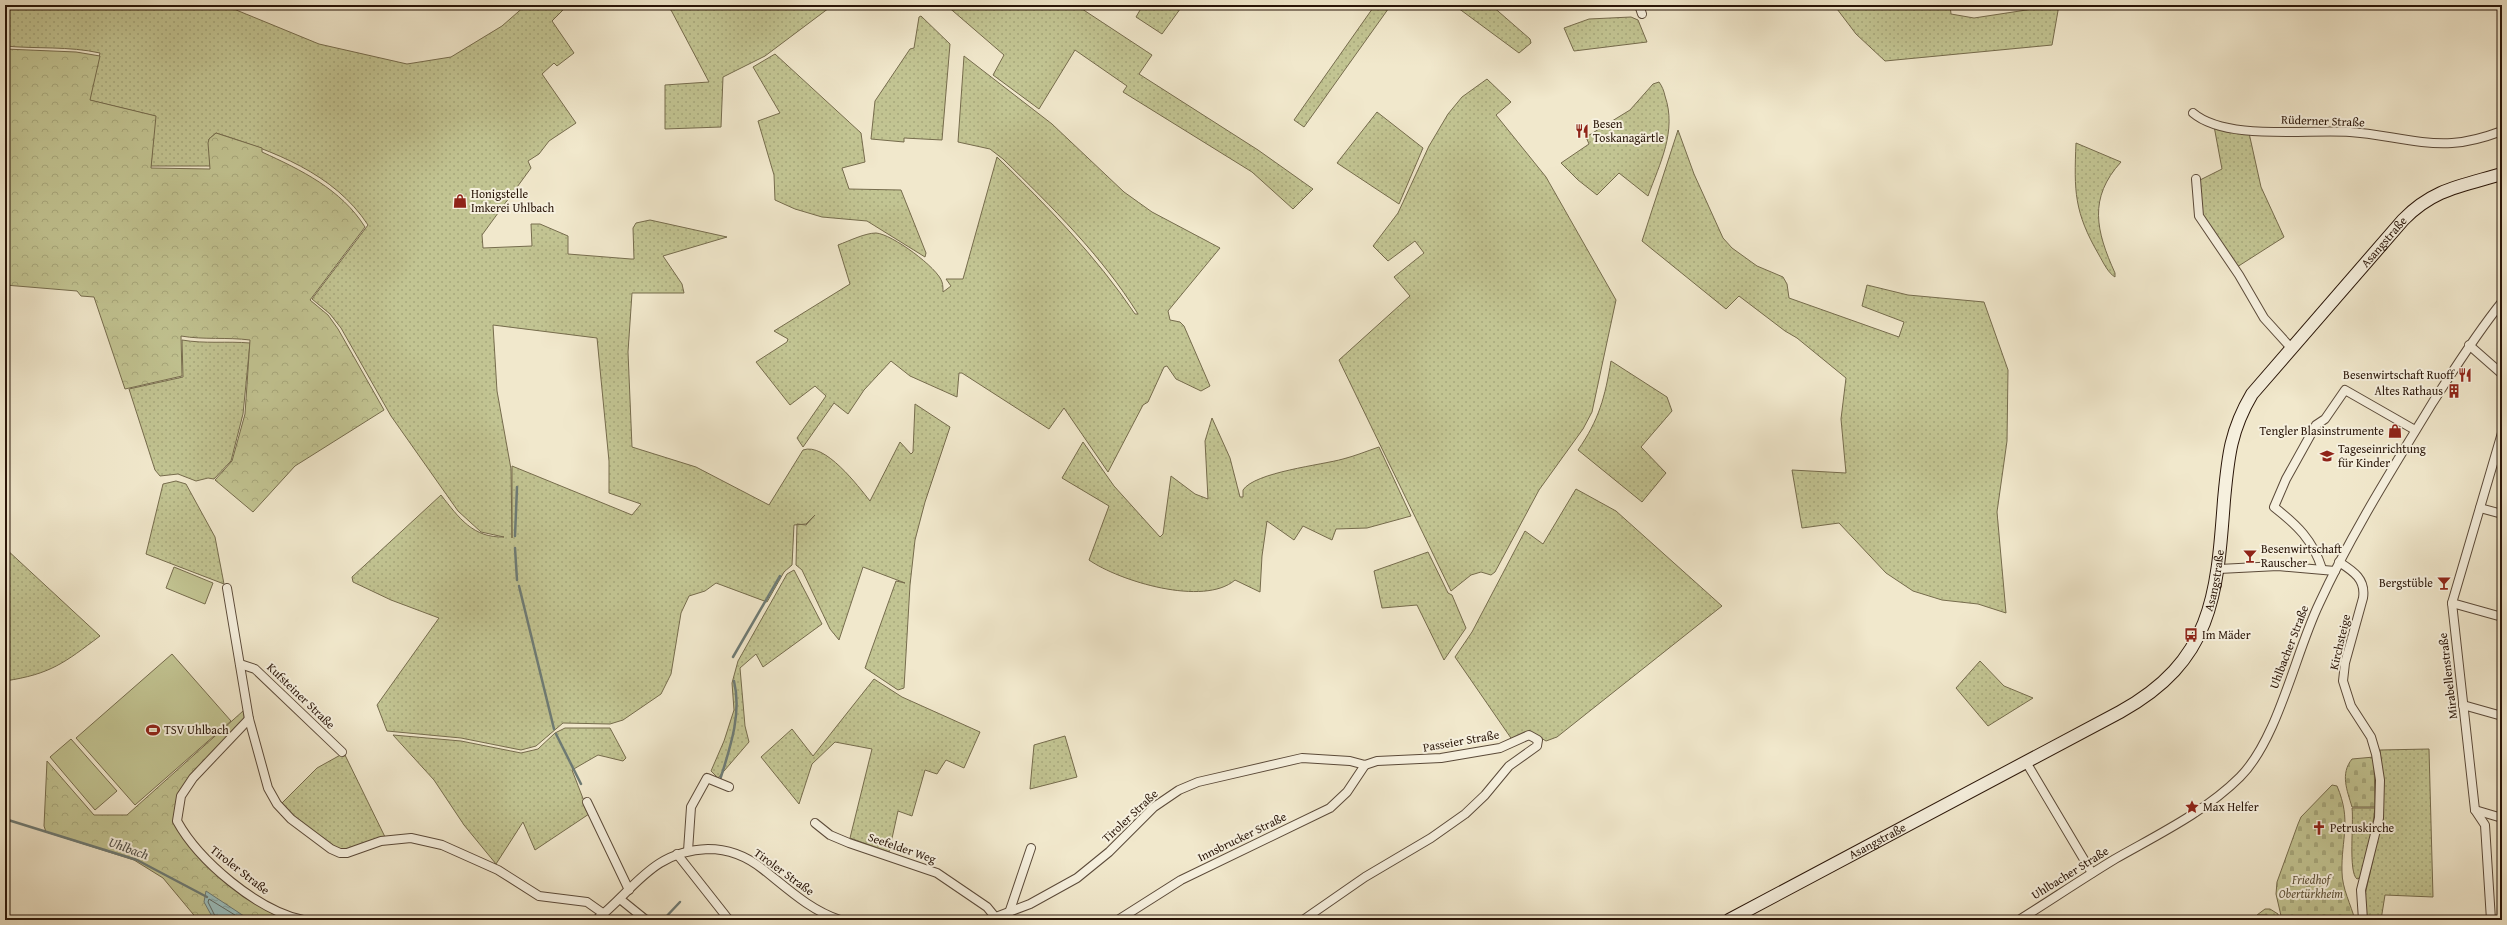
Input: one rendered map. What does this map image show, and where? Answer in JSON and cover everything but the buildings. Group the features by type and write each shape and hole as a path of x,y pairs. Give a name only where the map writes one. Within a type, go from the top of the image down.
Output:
{"street":[{"path":"1639,5 1642,14"},
{"name":"Rüderner Straße","path":"2193,113 2215,124 2252,132 2350,132 2426,143 2470,141 2502,130"},
{"name":"Asangstraße","path":"1730,920 2138,702 2164,684 2179,668 2196,643 2211,605 2219,569 2227,462 2232,434 2252,394 2403,220 2420,203 2433,195 2502,174"},
{"path":"2196,179 2199,216 2239,275 2264,318 2292,349"},
{"name":"Uhlbacher Straße","path":"2019,920 2092,873 2206,804 2240,777 2256,759 2275,717 2318,605 2339,562 2415,430 2469,345 2502,302"},
{"path":"2469,345 2502,374"},
{"path":"2322,569 2317,553 2305,533 2274,507 2286,479 2316,425 2325,419 2345,390 2415,430"},
{"name":"Mirabellenstraße","path":"2491,920 2485,826 2475,810 2452,603 2502,433"},
{"path":"2480,508 2502,514"},
{"name":"Kirchsteige","path":"2339,562 2353,571 2363,587 2363,598 2345,663 2343,681 2351,706 2371,737 2376,754 2380,780 2379,818 2361,890 2363,920"},
{"path":"2219,569 2278,566 2335,571"},
{"path":"227,588 249,719 268,788 277,804 291,819 331,849 347,854 381,841 411,838 442,845 498,870 539,896 587,902 604,914"},
{"path":"2452,603 2502,617"},
{"name":"Kufsteiner Straße","path":"240,664 255,669 342,752"},
{"path":"2463,705 2502,716"},
{"name":"Tiroler Straße","path":"249,719 193,778 181,796 177,821 196,850 222,874 279,912 303,920"},
{"name":"Passeier Straße","path":"1302,758 1350,761 1365,765 1374,762 1419,760 1472,753 1504,746 1529,734 1538,741 1537,746 1509,766 1485,795 1465,814 1431,838 1365,877 1303,920"},
{"name":"Tiroler Straße","path":"992,919 1049,895 1077,878 1109,852 1154,807 1179,790 1212,778 1302,758"},
{"path":"2026,762 2092,873"},
{"name":"Innsbrucker Straße","path":"1118,920 1181,880 1330,808 1347,792 1365,765"},
{"path":"688,851 691,807 707,778 729,787"},
{"path":"587,802 629,890"},
{"path":"2475,810 2502,818"},
{"name":"Seefelder Weg","path":"814,823 830,835 849,843 937,873 987,906 992,919"},
{"path":"1009,913 1030,848"},
{"name":"Tiroler Straße","path":"596,920 658,864 677,854 688,851 724,851 746,858 799,898 840,920"},
{"path":"677,854 729,920"},
{"path":"620,899 646,920"}],"green space":[{"path":"5,5 224,5 319,44 407,64 451,57 502,26 526,5 568,5 552,21 574,53 557,66 554,63 542,74 576,123 549,141 539,154 528,161 531,168 482,235 483,248 532,246 531,224 540,224 568,236 568,254 631,259 634,259 633,228 636,223 650,220 727,237 663,256 682,284 684,293 632,293 628,352 632,447 696,467 769,505 803,450 812,449 821,452 831,459 849,476 870,501 900,442 911,454 913,452 915,404 950,427 925,502 915,540 910,585 904,688 898,690 865,668 896,581 905,583 863,567 839,640 830,629 802,570 796,565 797,525 794,525 792,565 784,572 767,602 716,583 705,591 689,596 681,613 671,674 661,694 623,720 610,724 563,723 536,746 521,750 461,738 387,731 377,705 439,618 391,600 353,582 352,577 441,495 461,519 475,530 484,534 504,537 481,532 458,511 391,416 341,328 330,314 312,299 368,225 354,207 338,191 301,166 280,156 216,133 209,139 210,166 151,166 155,116 89,100 100,53 65,48 5,46","holes":["493,325 597,338 609,461 609,493 641,504 632,515 512,466 512,538 511,469 497,391"]},
{"path":"660,5 833,5 765,56 723,77 721,127 665,129 665,85 709,82 671,10"},
{"path":"946,5 1076,5 1152,55 1139,74 1258,150 1313,189 1293,209 1252,172 1123,92 1127,86 1075,50 1039,109 993,75 1004,55"},
{"path":"1143,5 1183,5 1162,34 1136,17"},
{"path":"1375,5 1391,5 1304,127 1294,120"},
{"path":"1454,5 1491,5 1530,39 1531,43 1519,53"},
{"path":"1834,5 1950,5 1951,14 1974,18 2059,5 2052,45 1885,61 1856,34"},
{"path":"921,16 950,44 942,140 904,138 904,142 871,139 875,101 910,49 914,48 919,17"},
{"path":"1631,17 1638,20 1647,42 1574,51 1564,28 1589,19"},
{"path":"5,49 76,52 100,56 90,100 156,116 151,168 210,169 208,143 209,139 216,133 262,148 262,152 319,182 344,202 365,227 310,300 328,315 338,329 384,410 295,466 253,512 215,480 232,461 245,414 250,340 181,336 182,376 125,389 94,297 81,296 77,291 5,285"},
{"path":"775,54 861,133 865,162 842,168 849,189 901,190 926,253 925,257 867,221 822,217 795,209 775,200 774,175 758,121 780,113 753,67"},
{"path":"964,56 1052,124 1124,192 1152,212 1220,248 1168,311 1170,320 1180,322 1184,326 1210,386 1201,391 1176,379 1167,366 1164,367 1148,402 1143,405 1108,472 1064,408 1049,429 962,373 959,373 957,397 910,376 891,361 864,390 848,414 834,403 803,447 797,438 826,396 815,386 790,405 756,362 787,342 788,339 774,331 850,284 838,245 867,234 876,233 903,245 924,261 939,276 943,286 943,292 951,286 946,279 963,279 997,157 1070,232 1104,272 1135,314 1138,314 1109,272 1092,252 1040,195 1003,159 990,149 958,142"},
{"path":"1487,79 1511,102 1496,115 1546,177 1616,300 1592,412 1583,429 1539,490 1495,572 1491,575 1481,572 1471,575 1451,591 1339,360 1410,296 1394,277 1424,253 1415,241 1388,261 1373,246 1398,213 1429,146 1448,114 1462,97"},
{"path":"1659,82 1663,90 1668,109 1668,134 1666,147 1648,196 1619,173 1597,195 1578,180 1561,163 1589,144 1586,137 1630,110 1653,84"},
{"path":"1377,112 1423,148 1399,204 1337,163"},
{"path":"2214,126 2249,133 2261,187 2284,237 2237,267 2202,216 2198,181 2222,169"},
{"path":"1678,130 1694,174 1723,238 1732,248 1757,266 1783,277 1787,284 1789,298 1899,337 1904,322 1862,306 1867,285 1908,295 1984,302 2008,370 2007,441 1997,512 2006,613 1978,604 1942,600 1913,591 1886,573 1839,523 1802,528 1792,470 1846,473 1841,419 1846,378 1797,338 1785,331 1739,296 1726,309 1642,241"},
{"path":"2076,143 2121,162 2110,175 2103,189 2098,215 2103,243 2115,273 2115,277 2108,270 2099,255 2080,213 2077,201 2075,175"},
{"path":"182,340 199,342 250,343 243,414 231,461 214,479 208,478 196,481 178,474 160,476 155,470 129,389 183,377"},
{"path":"1611,361 1667,397 1672,411 1641,447 1666,473 1642,502 1578,450 1591,428 1600,408"},
{"path":"1212,418 1230,458 1240,497 1243,497 1243,490 1261,478 1290,470 1343,459 1379,447 1411,516 1367,528 1336,529 1332,540 1303,526 1294,540 1267,521 1262,556 1260,592 1235,580 1221,588 1203,591 1183,591 1162,588 1140,583 1120,576 1089,560 1109,506 1062,478 1083,442 1114,486 1160,537 1163,534 1171,476 1195,494 1208,499 1205,441"},
{"path":"176,481 186,484 215,537 224,584 146,554 163,484"},
{"path":"1576,489 1616,511 1722,606 1557,737 1546,741 1531,732 1513,741 1455,657 1472,632 1525,531 1543,544"},
{"path":"5,548 100,636 66,660 46,671 5,681"},
{"path":"1428,552 1448,593 1452,595 1466,628 1444,660 1417,605 1382,608 1374,571"},
{"path":"174,567 213,583 205,604 166,588"},
{"path":"794,570 822,624 763,667 756,654 740,668 745,726 749,742 718,778 711,771 724,741 734,710 732,683 738,661 787,574"},
{"name":"TSV Uhlbach","path":"172,654 231,721 135,805 76,738"},
{"path":"1980,661 2004,686 2033,698 1988,726 1956,688"},
{"path":"874,679 902,697 980,732 964,768 946,760 937,774 925,770 912,816 898,811 889,852 850,838 872,749 835,742 812,764 799,804 761,757 792,729 813,756"},
{"path":"243,711 245,720 191,776 178,795 173,822 194,852 221,876 276,916 275,920 198,920 163,878 134,860 46,832 44,826 47,761 94,815 127,815"},
{"path":"565,728 610,728 626,758 623,761 598,755 572,770 589,814 535,850 523,822 496,864 464,825 434,780 393,735 461,741 521,753 538,749 555,733"},
{"path":"1065,736 1077,777 1030,789 1034,745"},
{"path":"71,739 117,791 95,810 50,757"},
{"path":"2429,749 2433,897 2385,895 2381,920 2365,920 2365,895 2382,819 2383,781 2380,750"},
{"path":"344,753 386,839 351,851 338,849 320,839 302,825 281,804 317,768"},
{"path":"2374,757 2375,807 2352,807 2345,776 2348,765 2352,759"},
{"name":"Friedhof Obertürkheim","path":"2332,785 2337,786 2344,810 2345,830 2342,878 2355,920 2282,920 2276,894 2277,882 2298,824 2301,817"},
{"path":"2352,808 2375,808 2369,853 2360,878 2357,879 2354,875 2352,857"},
{"path":"2265,909 2270,909 2278,914 2279,920 2267,915 2257,915"}],"water":[{"path":"206,891 250,920 214,920 204,902"}],"waterway":[{"path":"515,536 517,487"},
{"path":"515,548 517,580"},
{"path":"733,657 780,576"},
{"path":"519,586 554,729"},
{"path":"720,780 731,743 736,718 737,706 734,681"},
{"path":"556,734 581,784"},
{"name":"Uhlbach","path":"5,819 137,860 207,897"},
{"path":"663,920 680,902"}],"place":[{"name":"Besen Toskanagärtle","path":"1582,131"},
{"name":"Honigstelle Imkerei Uhlbach","path":"460,201"},
{"name":"Besenwirtschaft Ruoff","path":"2465,375"},
{"name":"Altes Rathaus","path":"2454,391"},
{"name":"Tengler Blasinstrumente","path":"2395,431"},
{"name":"Tageseinrichtung für Kinder","path":"2327,456"},
{"name":"Besenwirtschaft Rauscher","path":"2250,556"},
{"name":"Bergstüble","path":"2444,583"},
{"name":"Im Mäder","path":"2191,635"},
{"name":"TSV Uhlbach","path":"153,730"},
{"name":"Max Helfer","path":"2192,807"},
{"name":"Petruskirche","path":"2319,828"}]}
